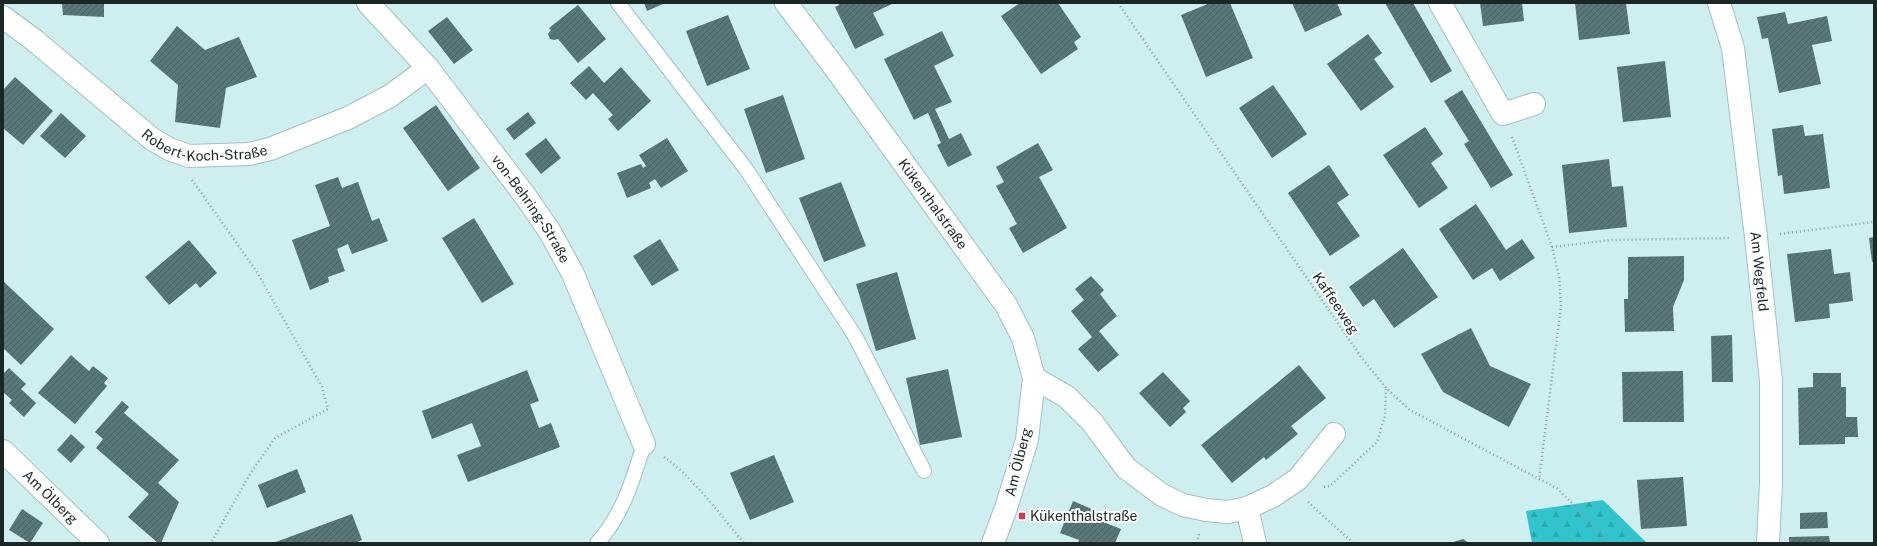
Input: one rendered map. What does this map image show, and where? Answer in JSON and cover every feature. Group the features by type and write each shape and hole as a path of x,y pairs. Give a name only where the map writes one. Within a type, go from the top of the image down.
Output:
{"street":[{"name":"von-Behring-Straße","path":"368,3 428,68 526,197 550,232 574,274 644,444"},
{"name":"Kükenthalstraße","path":"786,3 835,68 1006,305 1023,338 1034,378"},
{"path":"1440,3 1504,114 1534,104"},
{"name":"Am Wegfeld","path":"1719,3 1733,48 1756,237 1770,381 1771,483 1768,543"},
{"name":"Robert-Koch-Straße","path":"3,17 34,40 152,139 169,149 189,156 249,154 270,149 348,118 390,96 428,68"},
{"path":"1034,378 1067,397 1092,422 1126,468 1162,495 1184,504 1206,510 1228,512 1247,508 1274,496 1298,479 1334,434"},
{"name":"Am Ölberg","path":"993,543 1006,508 1027,440 1034,378"},
{"name":"Am Ölberg","path":"3,451 98,543"},
{"path":"1247,508 1255,543"}],"lane":[{"path":"618,3 751,175 854,336 924,471"},
{"path":"597,543 606,534 629,494 644,444"}],"path":[{"name":"Kaffeeweg","path":"1118,3 1361,357 1386,389 1410,410 1558,489 1600,532 1606,543"},
{"path":"1504,114 1552,247 1559,276 1561,306 1539,480"},
{"path":"169,149 257,272 322,387 328,409 275,438 250,474 210,543"},
{"path":"1552,247 1611,240 1756,237 1874,222"},
{"path":"1377,442 1385,416 1386,389"},
{"path":"644,444 672,463 692,483 744,543"},
{"path":"1306,496 1308,502 1354,543"}],"green space":[{"path":"1603,500 1647,543 1532,543 1526,511"}],"building":[{"path":"62,3 104,3 104,17 63,15"},
{"path":"644,3 665,3 647,11"},
{"path":"838,3 894,3 873,13 884,35 855,49 835,7 839,5"},
{"path":"1020,3 1058,3 1081,37 1074,42 1078,49 1041,74 1001,16"},
{"path":"1210,3 1230,3 1253,58 1206,77 1181,15"},
{"path":"1292,3 1337,3 1342,15 1305,32"},
{"path":"1385,3 1413,3 1452,71 1431,83"},
{"path":"1480,3 1522,3 1524,21 1483,26"},
{"path":"1575,3 1626,3 1630,34 1579,40"},
{"path":"578,5 606,39 578,63 558,39 550,39 548,34 551,30 549,28"},
{"path":"1785,12 1788,24 1827,16 1832,41 1812,45 1821,84 1779,93 1768,38 1762,39 1757,17"},
{"path":"728,15 750,69 707,86 686,31"},
{"path":"447,17 473,50 454,64 428,31"},
{"path":"177,26 205,50 239,37 257,77 226,88 220,128 175,122 178,85 150,61"},
{"path":"942,31 954,56 934,66 952,102 935,109 949,139 961,133 972,155 948,167 937,145 941,143 928,113 914,120 884,59"},
{"path":"1368,34 1382,53 1374,59 1394,87 1361,111 1327,64"},
{"path":"1665,61 1671,117 1623,122 1617,67"},
{"path":"589,66 604,83 621,67 651,101 618,131 608,119 613,115 593,93 586,100 570,83"},
{"path":"15,77 53,111 23,145 3,128 3,90"},
{"path":"1273,85 1307,134 1272,158 1239,108"},
{"path":"1462,90 1513,175 1491,188 1464,144 1469,141 1444,101"},
{"path":"783,95 805,159 766,173 744,109"},
{"path":"436,105 480,168 448,191 403,128"},
{"path":"528,112 536,123 514,140 506,129"},
{"path":"61,113 86,136 65,158 40,136"},
{"path":"1803,125 1805,136 1823,134 1830,188 1784,194 1782,175 1778,176 1772,129"},
{"path":"1425,127 1443,154 1431,163 1448,188 1419,208 1383,155"},
{"path":"546,138 561,158 541,174 525,154"},
{"path":"667,138 688,171 661,188 655,179 649,183 651,188 627,198 617,173 641,164 643,168 646,166 639,155"},
{"path":"1038,143 1053,170 1039,177 1067,228 1023,253 1009,228 1017,224 996,186 1004,182 996,167"},
{"path":"1609,159 1612,187 1623,186 1627,227 1569,233 1562,165"},
{"path":"1329,165 1349,195 1337,203 1360,236 1330,256 1288,193"},
{"path":"338,177 342,188 358,182 372,221 379,218 388,241 352,254 348,244 337,249 345,271 328,277 329,282 310,290 292,240 330,226 315,185"},
{"path":"841,182 866,246 824,262 799,198"},
{"path":"1476,204 1506,250 1522,239 1535,258 1500,281 1492,268 1473,280 1439,229"},
{"path":"474,218 514,284 482,303 442,238"},
{"path":"1874,237 1874,262 1872,262 1869,238"},
{"path":"660,239 679,270 652,286 633,256"},
{"path":"189,240 217,273 200,288 196,283 169,305 145,277"},
{"path":"1403,248 1438,297 1394,328 1374,299 1363,307 1349,287"},
{"path":"1831,249 1834,274 1850,272 1853,301 1829,304 1830,318 1795,322 1787,254"},
{"path":"1684,256 1684,280 1673,307 1674,331 1625,332 1624,299 1628,299 1628,257"},
{"path":"897,272 916,339 876,351 856,284"},
{"path":"1091,276 1104,290 1100,294 1117,316 1099,331 1119,355 1098,372 1078,349 1092,337 1071,311 1084,300 1075,289"},
{"path":"3,281 54,329 21,365 3,348"},
{"path":"1471,328 1490,366 1531,384 1509,427 1443,392 1421,354"},
{"path":"1732,335 1733,382 1712,382 1711,336"},
{"path":"71,355 89,371 93,366 108,378 104,383 107,386 75,424 38,393"},
{"path":"1299,365 1326,398 1291,426 1298,434 1266,460 1264,457 1232,483 1201,445"},
{"path":"9,368 26,384 21,389 36,403 24,417 9,403 12,400 3,392 3,374"},
{"path":"948,369 962,437 920,445 906,378"},
{"path":"527,370 539,401 530,404 539,428 551,423 560,447 468,482 457,455 481,446 472,423 432,439 422,411"},
{"path":"1683,371 1684,422 1623,422 1622,372"},
{"path":"1163,372 1190,401 1183,408 1186,412 1170,427 1139,393"},
{"path":"1813,373 1841,373 1841,387 1846,387 1846,417 1857,417 1858,437 1845,437 1845,444 1799,445 1798,388 1813,387"},
{"path":"122,401 129,407 124,413 179,460 158,483 179,502 161,543 158,543 128,517 149,494 96,448 103,439 95,432"},
{"path":"71,434 85,447 71,463 57,450"},
{"path":"774,455 794,502 750,520 730,473"},
{"path":"297,469 306,492 267,508 258,485"},
{"path":"1683,477 1687,526 1641,529 1637,480"},
{"path":"1073,501 1094,510 1091,517 1121,529 1115,543 1078,543 1079,540 1060,533"},
{"path":"22,509 43,523 30,543 9,530"},
{"path":"1827,512 1828,528 1800,529 1800,513"},
{"path":"352,514 362,540 355,543 273,543"},
{"path":"1829,536 1830,543 1789,543 1789,537"},
{"path":"1463,539 1469,543 1450,543"}],"place":[{"name":"Kükenthalstraße","path":"1022,516"}]}
